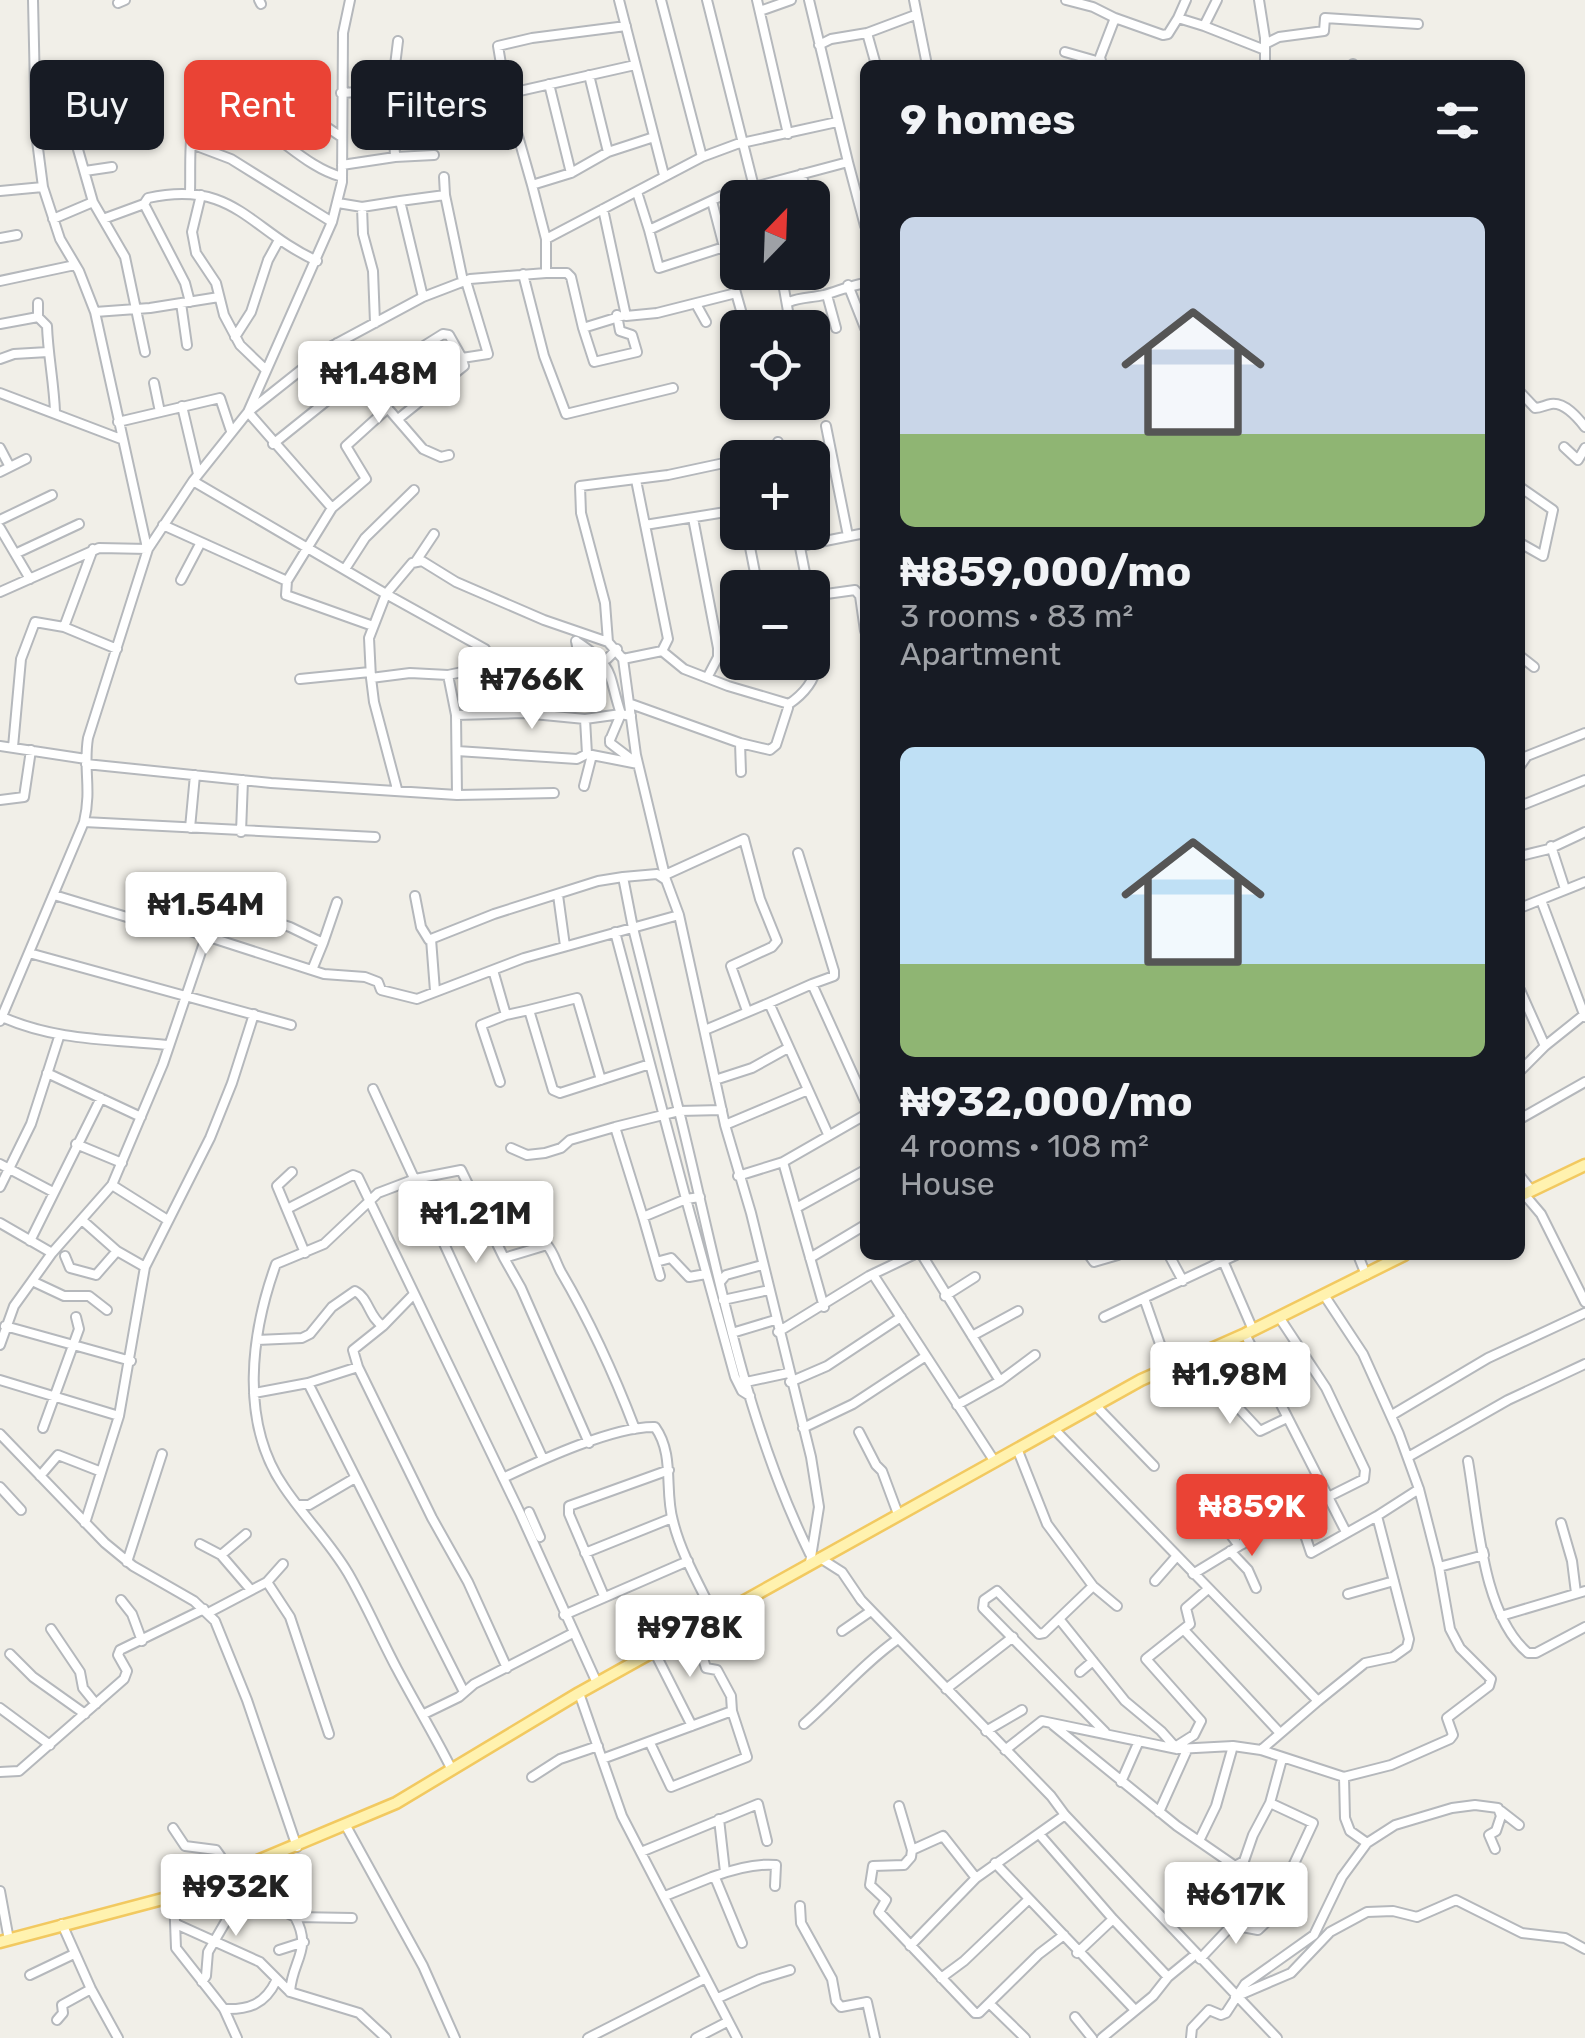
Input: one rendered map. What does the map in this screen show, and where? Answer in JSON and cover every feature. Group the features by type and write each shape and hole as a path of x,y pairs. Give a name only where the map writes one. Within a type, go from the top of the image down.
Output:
{"main road":[{"path":"1525,1193 1585,1165"},
{"path":"5,1941 174,1896 396,1803 813,1558 1018,1452 1168,1367 1250,1332 1394,1260"}],"street":[{"path":"33,0 36,133 42,187 52,220 95,312 148,549"},
{"path":"248,412 318,261 338,203 342,177 343,33 350,0"},
{"path":"619,0 664,175"},
{"path":"663,0 702,158"},
{"path":"707,0 753,180"},
{"path":"757,0 788,134"},
{"path":"760,12 791,0"},
{"path":"809,0 860,207"},
{"path":"914,0 926,60"},
{"path":"1066,0 1163,35 1168,34 1186,0"},
{"path":"1204,26 1217,0"},
{"path":"1260,0 1265,60"},
{"path":"818,45 830,39 868,33 915,15"},
{"path":"1102,60 1115,18"},
{"path":"1178,18 1265,47"},
{"path":"1265,47 1280,36 1324,31 1325,18 1418,24"},
{"path":"500,60 498,46 626,26"},
{"path":"868,33 875,60"},
{"path":"396,60 398,41"},
{"path":"1065,52 1089,60"},
{"path":"523,90 635,65"},
{"path":"588,75 608,152"},
{"path":"549,84 571,173"},
{"path":"341,93 351,92"},
{"path":"546,239 702,158 744,142 837,122"},
{"path":"331,130 340,136"},
{"path":"532,185 571,173 608,152 654,137"},
{"path":"78,150 92,202 125,257 144,352"},
{"path":"190,192 194,150"},
{"path":"207,150 231,159 332,222"},
{"path":"294,150 317,167 342,177"},
{"path":"396,150 396,157"},
{"path":"522,150 546,239 546,273"},
{"path":"342,165 434,155"},
{"path":"778,180 848,162"},
{"path":"85,171 112,167"},
{"path":"802,174 804,180"},
{"path":"444,177 444,195 464,281 488,354 462,358"},
{"path":"0,191 42,187"},
{"path":"103,218 144,204 152,197 190,192 232,206 318,261"},
{"path":"637,192 660,268 720,248"},
{"path":"201,195 193,218 192,243 216,283 235,337 246,354 266,370"},
{"path":"338,203 362,208 444,195"},
{"path":"649,230 720,197"},
{"path":"400,200 423,297"},
{"path":"712,201 720,232"},
{"path":"52,220 92,202"},
{"path":"144,204 185,283 187,345"},
{"path":"362,208 362,234 373,271 374,323"},
{"path":"168,1045 59,1037 34,1031 1,1015 84,822 90,794 86,761 92,724 148,549 195,478 248,412 336,343 423,297 464,281 567,273 594,362 637,352 632,336 620,333 621,316 603,209"},
{"path":"0,238 17,235"},
{"path":"235,337 251,312 268,260 280,240"},
{"path":"0,281 75,265"},
{"path":"524,274 544,356 566,414 674,388"},
{"path":"789,302 860,284"},
{"path":"848,285 860,315"},
{"path":"854,300 860,289"},
{"path":"735,290 741,310"},
{"path":"786,290 790,310"},
{"path":"582,328 621,316 736,293"},
{"path":"827,294 836,328"},
{"path":"95,312 219,297"},
{"path":"38,303 38,317 46,326 54,371 55,412"},
{"path":"696,304 706,322"},
{"path":"0,324 38,317"},
{"path":"371,390 411,354 449,334 464,366 398,420"},
{"path":"336,343 371,390 423,448 440,457 449,455"},
{"path":"0,360 14,354 48,352"},
{"path":"273,444 359,375"},
{"path":"154,383 160,412"},
{"path":"0,392 121,439"},
{"path":"1525,397 1535,408 1553,404 1567,410 1585,427"},
{"path":"118,422 220,398 231,430"},
{"path":"182,406 195,478 485,649 495,664"},
{"path":"372,626 286,594 286,580 332,508 366,477 346,446 388,408"},
{"path":"248,412 332,508"},
{"path":"826,426 848,536"},
{"path":"1564,446 1578,460 1585,448"},
{"path":"0,448 10,467"},
{"path":"0,472 26,459"},
{"path":"608,642 605,603 581,513 580,486 720,464"},
{"path":"636,480 668,638 662,652"},
{"path":"345,569 365,538 414,490"},
{"path":"1525,491 1553,510 1543,556 1525,546"},
{"path":"0,520 52,495"},
{"path":"644,525 720,513"},
{"path":"693,518 718,642 718,656 706,678"},
{"path":"17,553 80,524"},
{"path":"162,524 286,580"},
{"path":"0,528 30,579"},
{"path":"397,789 370,675 369,638 386,594 434,534"},
{"path":"830,540 860,534"},
{"path":"180,580 200,544"},
{"path":"0,592 94,549 148,549"},
{"path":"64,627 94,549"},
{"path":"416,561 528,614 608,642 623,659 630,704 626,715 610,740 577,759 457,750"},
{"path":"830,593 855,590 860,596"},
{"path":"13,747 21,660 35,622 64,627 117,650"},
{"path":"582,672 576,641 604,660 616,687 666,877 680,915 725,1125 751,1213 803,1428 819,1508 813,1558"},
{"path":"300,680 410,673 448,675 495,664 518,666 560,681 604,660 617,649"},
{"path":"623,659 662,652 684,669 788,704 810,680"},
{"path":"1525,660 1534,667"},
{"path":"448,675 456,714 458,795"},
{"path":"539,697 544,676"},
{"path":"630,704 770,750 776,745 788,708"},
{"path":"456,714 523,712 585,720 626,715"},
{"path":"585,720 586,754"},
{"path":"1525,759 1585,732"},
{"path":"610,740 638,764"},
{"path":"740,743 741,772"},
{"path":"0,746 242,780 458,795 554,792"},
{"path":"0,800 24,797 31,750"},
{"path":"584,786 592,756 638,764"},
{"path":"190,828 195,775"},
{"path":"241,832 242,780"},
{"path":"1525,804 1585,780"},
{"path":"84,822 374,837"},
{"path":"1525,854 1585,832"},
{"path":"430,940 598,881 654,874 666,877 744,839 760,899 777,940 731,966 747,1011"},
{"path":"1551,846 1566,888"},
{"path":"705,1030 834,976 798,853"},
{"path":"654,874 663,862"},
{"path":"624,877 633,928 746,1382 786,1506 813,1558 842,1572 898,1639 1277,2038"},
{"path":"1525,906 1585,882"},
{"path":"54,894 312,970 366,977 378,982 382,990 417,999 565,946 680,915"},
{"path":"558,895 565,946"},
{"path":"415,896 421,926 430,940 435,991"},
{"path":"1525,1066 1584,1016 1541,900"},
{"path":"312,970 337,902"},
{"path":"0,1345 5,1326 32,1281 112,1185 188,996 214,903 290,927 323,943"},
{"path":"615,932 723,1335 738,1384 750,1396"},
{"path":"29,953 291,1025"},
{"path":"493,970 506,1016"},
{"path":"812,984 860,1091"},
{"path":"500,1082 482,1025 577,998 601,1080"},
{"path":"1525,1002 1544,1046"},
{"path":"769,1003 828,1134"},
{"path":"529,1010 553,1090 560,1092 650,1064"},
{"path":"85,1524 131,1361 134,1320 145,1267 210,1138 254,1014"},
{"path":"0,1187 4,1167 31,1124 59,1037"},
{"path":"715,1080 752,1068 788,1048"},
{"path":"852,1074 860,1070"},
{"path":"47,1073 140,1117"},
{"path":"1525,1116 1585,1082"},
{"path":"372,1089 544,1458"},
{"path":"725,1125 808,1090"},
{"path":"30,1240 101,1098"},
{"path":"511,1148 528,1154 544,1153 561,1148 570,1140 664,1114 722,1110"},
{"path":"738,1176 783,1162 860,1118"},
{"path":"615,1128 660,1276"},
{"path":"76,1144 122,1163"},
{"path":"783,1162 824,1307"},
{"path":"4,1167 53,1192"},
{"path":"452,1770 348,1572 322,1532 283,1486 268,1455 254,1393 257,1340 276,1264 324,1244 378,1193 461,1170 521,1288 589,1443"},
{"path":"292,1172 277,1185 305,1253"},
{"path":"798,1207 860,1173"},
{"path":"287,1210 353,1175 358,1177 503,1478 540,1537"},
{"path":"112,1185 166,1219"},
{"path":"1525,1193 1541,1214 1585,1302"},
{"path":"643,1216 700,1197"},
{"path":"484,1213 538,1198"},
{"path":"82,1220 117,1252 145,1267"},
{"path":"0,1223 52,1253"},
{"path":"810,1258 860,1229"},
{"path":"504,1258 547,1245 551,1248 608,1359 635,1429"},
{"path":"89,1296 96,1275 117,1252"},
{"path":"65,1256 70,1268 96,1275"},
{"path":"656,1262 671,1258 689,1277 706,1274"},
{"path":"778,1332 903,1260"},
{"path":"925,1260 1000,1381"},
{"path":"1173,1260 1183,1280"},
{"path":"1104,1317 1228,1260"},
{"path":"1360,1260 1366,1275"},
{"path":"1224,1263 1286,1418 1346,1532"},
{"path":"721,1281 726,1275 762,1264"},
{"path":"874,1276 995,1462"},
{"path":"945,1296 975,1278"},
{"path":"32,1281 64,1296 89,1296 107,1310"},
{"path":"257,1340 302,1338 310,1334 332,1307 354,1290 363,1296 376,1322 383,1326"},
{"path":"713,1299 726,1300 768,1290"},
{"path":"414,1294 354,1350 358,1366 432,1518 468,1582 507,1668"},
{"path":"64,1296 68,1308"},
{"path":"1053,1725 1179,1749 1234,1746 1261,1750 1344,1777 1391,1765 1450,1739 1449,1715 1491,1683 1491,1678 1460,1648 1450,1629 1439,1567 1408,1456 1364,1354 1324,1296"},
{"path":"1144,1298 1168,1367"},
{"path":"972,1336 1018,1312"},
{"path":"1392,1415 1488,1358 1585,1313"},
{"path":"43,1428 79,1329 76,1317"},
{"path":"1279,1317 1326,1388 1365,1470 1364,1479 1326,1498"},
{"path":"746,1382 820,1370 901,1318"},
{"path":"723,1335 776,1320"},
{"path":"5,1326 131,1361"},
{"path":"958,1405 1000,1381 1035,1354"},
{"path":"1198,1354 1219,1387 1260,1431 1286,1418"},
{"path":"803,1428 853,1404 926,1356"},
{"path":"1408,1456 1501,1404 1585,1364"},
{"path":"254,1393 358,1366"},
{"path":"0,1380 118,1416"},
{"path":"308,1382 463,1690"},
{"path":"1096,1406 1154,1466"},
{"path":"503,1478 544,1458 652,1426 658,1430 669,1470 672,1518 714,1617"},
{"path":"1054,1429 1318,1701"},
{"path":"860,1432 882,1471 898,1514"},
{"path":"0,1434 85,1524 127,1562 206,1611 222,1632 296,1847"},
{"path":"1018,1452 1047,1524 1093,1586 1116,1606"},
{"path":"127,1562 162,1454"},
{"path":"40,1476 58,1456 100,1470"},
{"path":"1468,1462 1484,1555 1501,1616 1528,1653 1536,1653 1585,1627"},
{"path":"604,1596 569,1506 669,1470"},
{"path":"299,1505 309,1506 355,1478"},
{"path":"0,1488 21,1510"},
{"path":"1286,1509 1302,1526 1312,1553 1419,1489"},
{"path":"1208,1492 1219,1502"},
{"path":"1231,1494 1212,1509 1256,1588"},
{"path":"525,1510 564,1616 597,1683"},
{"path":"1261,1750 1366,1663 1407,1648 1409,1639 1377,1516"},
{"path":"585,1553 672,1518"},
{"path":"1501,1616 1580,1592 1561,1524"},
{"path":"1193,1574 1243,1544 1249,1526"},
{"path":"221,1555 246,1534"},
{"path":"200,1544 221,1555 251,1590"},
{"path":"1439,1567 1484,1555"},
{"path":"1155,1581 1176,1556"},
{"path":"564,1616 688,1561"},
{"path":"0,1772 18,1771 126,1675 119,1651 267,1582 283,1564"},
{"path":"1348,1594 1394,1580"},
{"path":"267,1582 290,1616 329,1734"},
{"path":"1093,1586 1060,1620 1040,1634 999,1592 994,1591 984,1600 983,1608 1105,1732"},
{"path":"1159,1812 1179,1749 1194,1735 1201,1721 1146,1662 1151,1654 1185,1631 1190,1624 1186,1608 1208,1588"},
{"path":"121,1600 132,1614 142,1641"},
{"path":"842,1631 872,1611"},
{"path":"1060,1620 1125,1701 1179,1749"},
{"path":"51,1629 96,1704"},
{"path":"650,1743 670,1788 747,1757 732,1712 731,1696 717,1670 706,1668 694,1629"},
{"path":"1185,1631 1280,1733"},
{"path":"424,1714 574,1633"},
{"path":"946,1689 1000,1649 1009,1634"},
{"path":"804,1724 868,1662 898,1639"},
{"path":"654,1651 692,1726"},
{"path":"10,1654 33,1678 85,1714"},
{"path":"1080,1672 1093,1660"},
{"path":"579,1693 622,1816 736,2038"},
{"path":"0,1708 50,1745"},
{"path":"986,1731 1022,1710"},
{"path":"602,1758 732,1712"},
{"path":"1005,1750 1038,1722 1046,1721 1230,1866 1240,1864 1270,1803 1282,1758"},
{"path":"1121,1782 1139,1742"},
{"path":"532,1777 560,1759 598,1746"},
{"path":"1199,1841 1216,1806 1234,1746"},
{"path":"1344,1777 1348,1826 1366,1843"},
{"path":"1110,2036 1153,1996 1168,1976 1198,1956 1232,1925 1258,1930 1280,1910 1279,1896 1314,1823 1270,1803"},
{"path":"641,1852 758,1804 767,1841"},
{"path":"1192,2038 1192,2028 1209,2010 1223,2015 1245,1984 1314,1935 1342,1876 1366,1843 1395,1826 1475,1805 1498,1808 1519,1825"},
{"path":"898,1806 912,1850"},
{"path":"1495,1850 1489,1835 1499,1822 1498,1808"},
{"path":"910,1946 976,1878 1064,1816"},
{"path":"719,1820 725,1872"},
{"path":"346,1826 424,1966 456,2038"},
{"path":"174,1828 185,1846 216,1850 233,1874"},
{"path":"1040,1834 1168,1976"},
{"path":"976,1878 944,1836 912,1850 904,1865 873,1866 870,1885 886,1900 879,1912 974,2013 980,2013 1039,1954 1064,1935"},
{"path":"995,1863 1135,2010"},
{"path":"665,1896 725,1872 758,1864 776,1865 775,1886"},
{"path":"712,1877 742,1943"},
{"path":"0,1891 5,1941"},
{"path":"174,1896 176,1948 224,2010 237,2038"},
{"path":"941,1978 964,1962 1028,1900"},
{"path":"1235,1997 1291,1973 1330,1932 1368,1912 1417,1917 1456,1900 1522,1933 1565,1938 1585,1949"},
{"path":"800,1906 801,1922 832,1979 836,2001 840,2007 867,2002 874,2038"},
{"path":"202,1982 206,1958 234,1909 274,1908 295,1917 352,1918"},
{"path":"290,1992 293,1969 304,1942 295,1917"},
{"path":"1077,1953 1114,1919"},
{"path":"62,1924 118,2038"},
{"path":"176,1924 260,1962 290,1992 350,2009 366,2018 386,2038"},
{"path":"278,1950 304,1942"},
{"path":"30,1975 74,1954"},
{"path":"718,1998 790,1970"},
{"path":"588,2038 706,1978"},
{"path":"224,2010 246,2009 260,2002 276,1981"},
{"path":"57,2020 62,2005 91,1989"},
{"path":"990,2004 1025,2038"},
{"path":"1075,2018 1092,2038"},
{"path":"696,2038 727,2022"}]}
